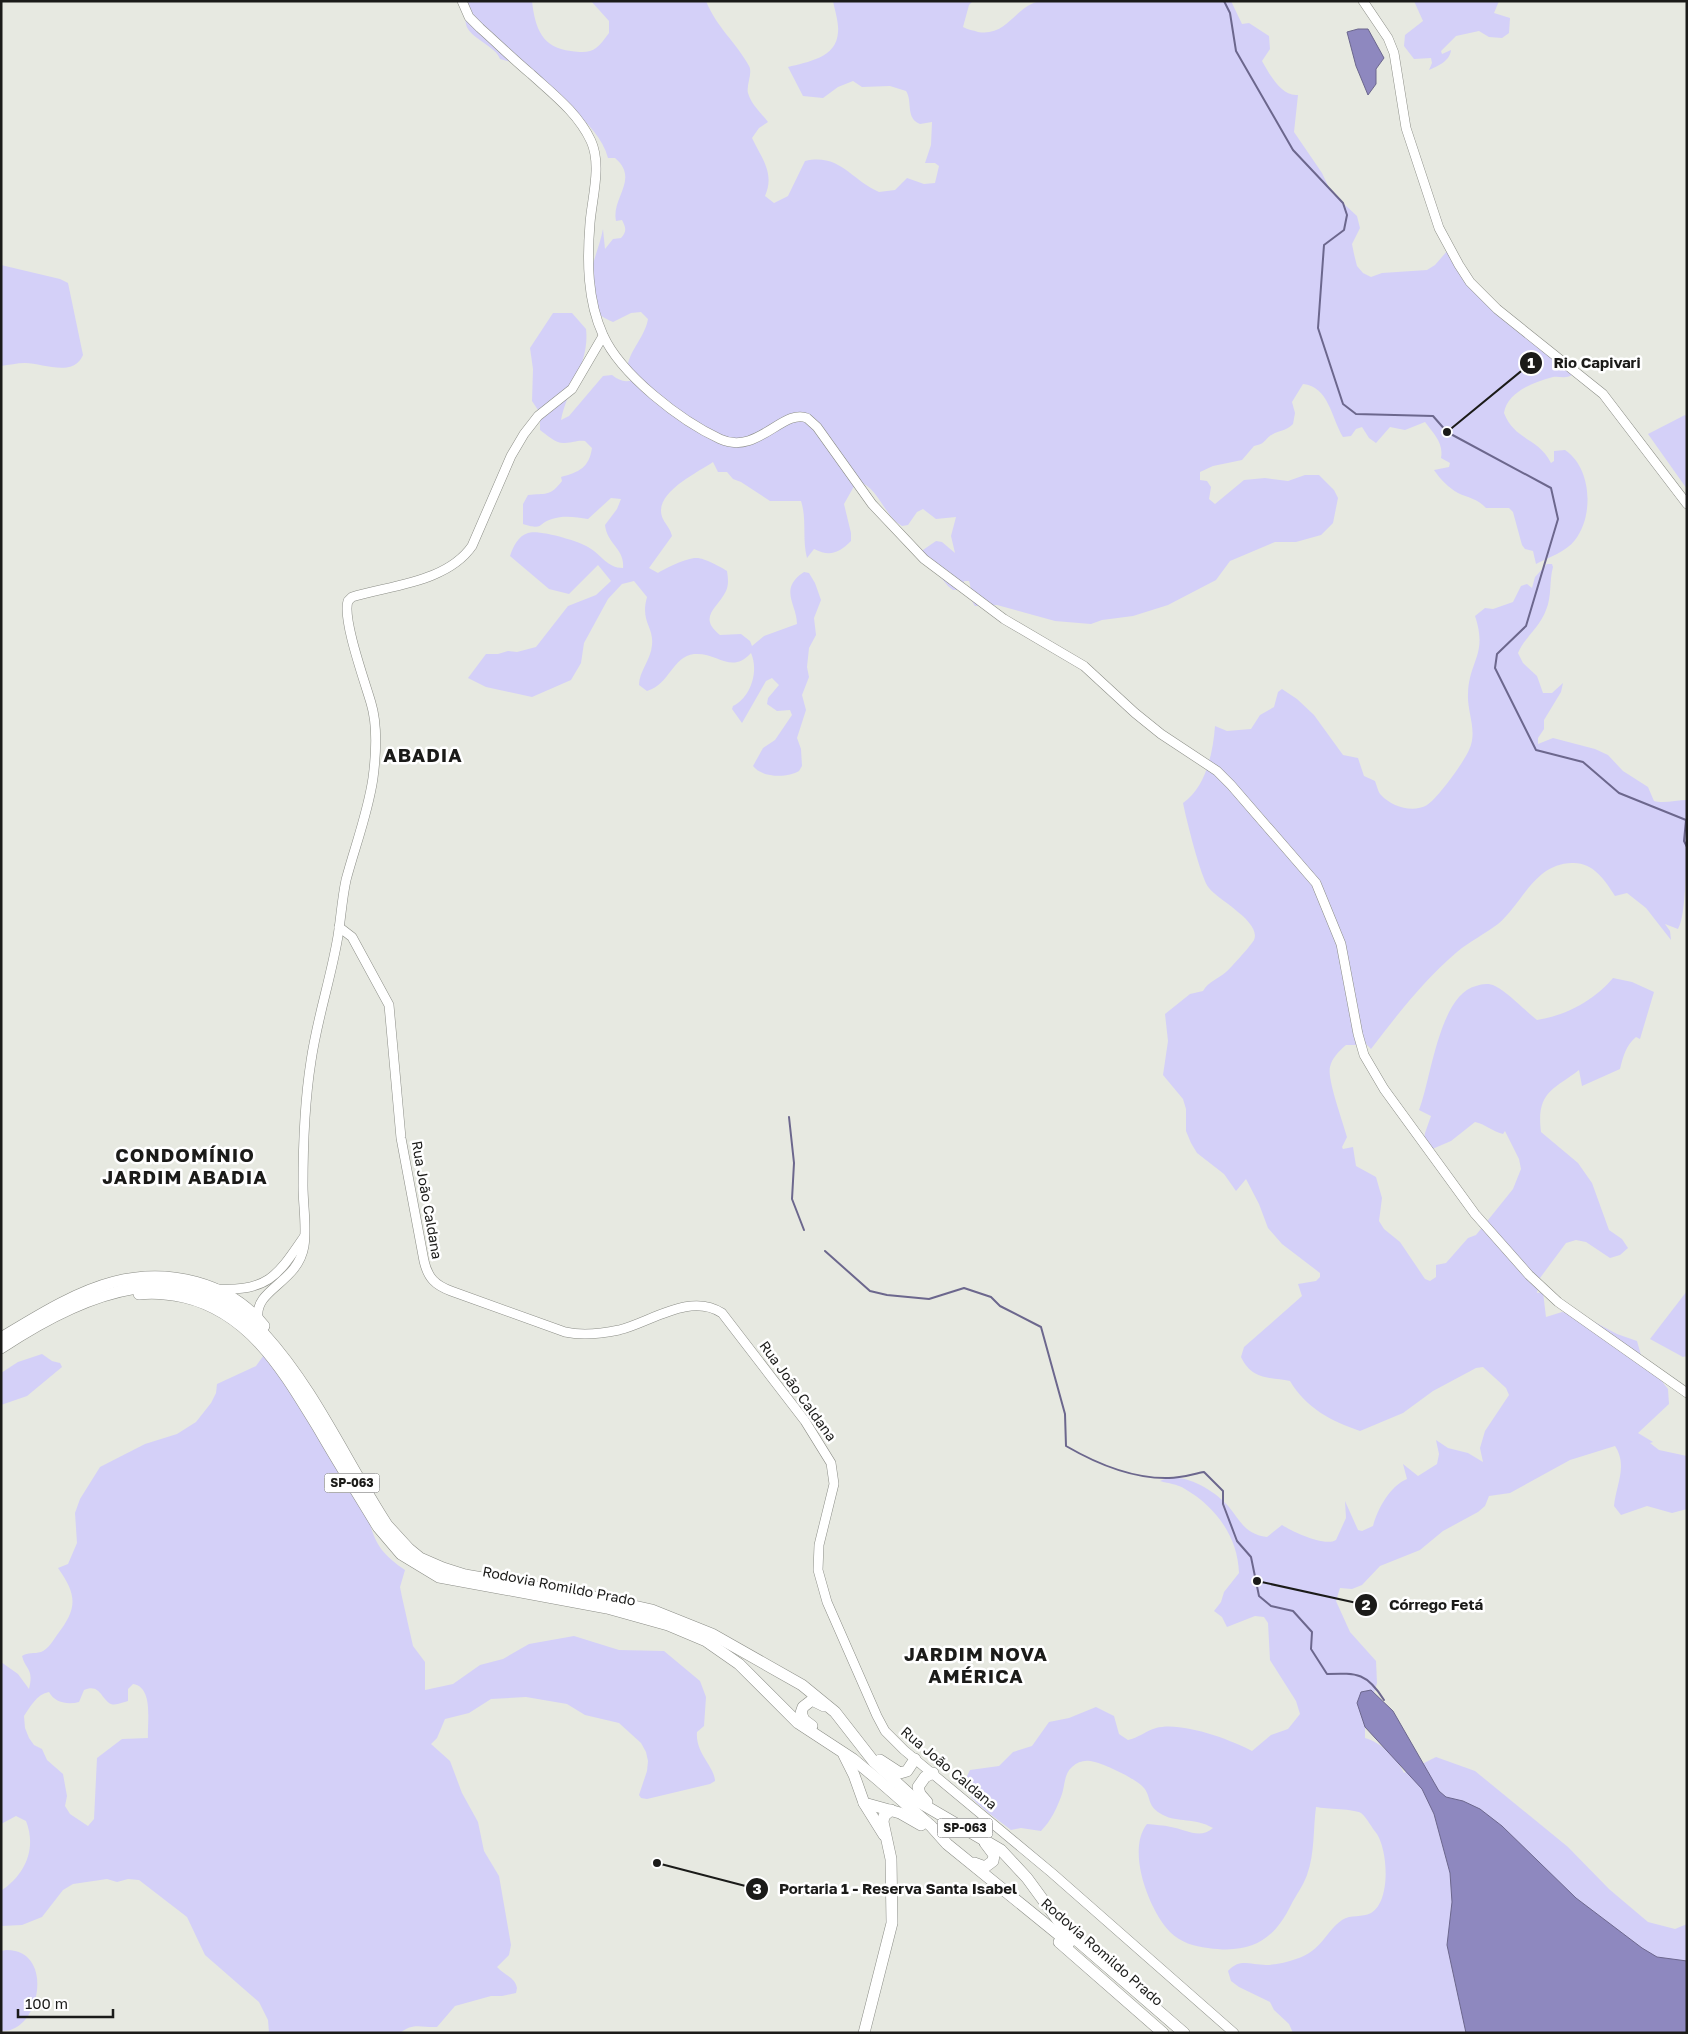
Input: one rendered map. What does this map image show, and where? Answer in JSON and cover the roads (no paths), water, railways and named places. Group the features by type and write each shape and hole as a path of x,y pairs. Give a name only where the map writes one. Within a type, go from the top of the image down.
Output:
{"main road":[{"name":"Rodovia Romildo Prado","path":"1,1338 49,1310 114,1282 134,1278 171,1278 187,1280 217,1289 240,1302 258,1318 307,1387 347,1459"},
{"name":"Rodovia Romildo Prado","path":"1,1348 52,1318 114,1291 144,1285 193,1290 231,1307 263,1332 306,1391 387,1525 402,1543 420,1558 465,1575 618,1602 652,1610 712,1634 802,1685 839,1718 886,1775 917,1801 1001,1850 1027,1878 1065,1930 1184,2033"},
{"name":"Rodovia Romildo Prado","path":"1,1355 36,1334 89,1307 124,1296 144,1293 176,1295 194,1299 221,1310 249,1331 269,1353 378,1527 390,1543 411,1562 449,1580 607,1608 643,1617 688,1633 730,1657 798,1723 844,1755 853,1759 931,1826 943,1844 1017,1898 1173,2033"},
{"path":"887,1838 864,1803 854,1775 844,1755 827,1736 804,1720 801,1713 802,1707 812,1700 820,1703 839,1718 875,1756 898,1772 907,1771 915,1759"},
{"path":"933,1773 922,1780 917,1789 940,1815 982,1841 992,1851 994,1858 989,1866 976,1865 943,1844"},
{"path":"864,1803 910,1817 943,1844 966,1867 1054,1937 1146,2015 1163,2033"},
{"path":"864,2033 892,1924 893,1885 884,1819 891,1810"}],"street":[{"path":"462,1 469,17 563,102 579,120 591,142 596,167 588,256 589,276 594,307 603,336 617,357 669,408 721,439 730,442 744,443 793,417 807,418 817,427 872,504 929,564 1004,619 1084,666 1148,724 1217,771 1316,883 1341,944 1358,1034 1364,1055 1384,1089 1475,1214 1529,1275 1558,1302 1687,1393"},
{"path":"1363,1 1388,38 1394,53 1406,128 1439,228 1459,265 1470,282 1497,309 1603,394 1687,504"},
{"path":"258,1318 259,1302 285,1280 298,1262 304,1246 303,1177 311,1064 323,994 338,932 344,888 362,828 373,779 375,754 372,704 351,630 348,601 352,597 432,575 454,566 464,558 472,546 511,456 524,434 538,416 572,389 603,336"},
{"name":"Rua João Caldana","path":"338,932 347,932 356,944 389,1005 401,1138 424,1261 430,1278 445,1289 565,1332 579,1335 620,1329 686,1307 698,1305 711,1307 722,1313 805,1421 831,1462 834,1484 819,1545 818,1570 827,1602 876,1716 894,1740 915,1759 1052,1873 1234,2033"},
{"path":"217,1289 252,1287 273,1278 286,1264 304,1237"}],"waterway":[{"path":"1224,1 1230,13 1236,51 1293,150 1343,203 1347,215 1344,230 1324,245 1318,328 1343,404 1356,414 1433,416 1447,432 1551,488 1558,519 1526,626 1497,654 1495,668 1536,750 1583,762 1619,793 1686,820 1684,841 1687,847"},
{"path":"1687,885 1687,890"},
{"path":"789,1117 794,1163 792,1199 804,1230"},
{"path":"825,1251 870,1291 887,1295 929,1299 964,1288 991,1297 1000,1306 1041,1327 1065,1414 1066,1446 1090,1459 1142,1476 1173,1478 1204,1472 1223,1491 1223,1504 1237,1541 1251,1557 1259,1596 1271,1606 1293,1611 1312,1632 1311,1649 1327,1674 1361,1676 1372,1684 1384,1700"}],"place":[{"name":"Rio Capivari","path":"1447,432"},
{"name":"Córrego Fetá","path":"1257,1581"},
{"name":"Portaria 1 - Reserva Santa Isabel","path":"657,1863"}],"district":[{"name":"ABADIA","path":"423,755"},
{"name":"CONDOMÍNIO JARDIM ABADIA","path":"185,1166"},
{"name":"JARDIM NOVA AMÉRICA","path":"976,1665"}]}
